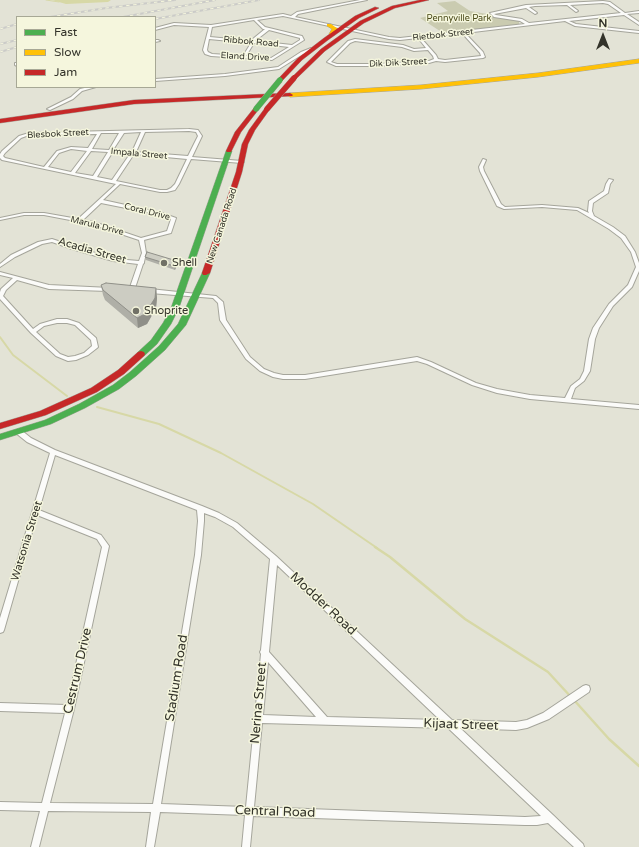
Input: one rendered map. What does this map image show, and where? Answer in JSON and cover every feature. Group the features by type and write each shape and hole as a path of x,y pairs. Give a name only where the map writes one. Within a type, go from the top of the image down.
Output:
{"main road":[{"name":"New Canada Road","path":"0,437 48,422 106,393 133,374 168,342 186,320 210,263 242,162 246,140 267,109 294,78 357,17 407,0"},
{"name":"New Canada Road","path":"0,426 44,413 94,390 121,372 154,342 170,319 180,294 225,161 238,132 256,108 300,59 332,34 387,9 427,0"},
{"path":"329,25 335,29 332,34"},
{"path":"0,118 49,109 161,96 331,90 421,84 506,76 639,60"},
{"path":"0,121 134,102 333,93 421,87 530,76 639,60"}],"street":[{"path":"156,29 174,24 211,26 282,15 292,17 297,14 365,0"},
{"path":"529,25 521,20 495,16 492,14 495,11 537,4 568,5 605,2 639,24"},
{"path":"568,5 576,11"},
{"path":"526,6 536,13"},
{"name":"Rietbok Street","path":"292,17 395,39 639,12"},
{"path":"254,19 262,27 301,38 302,40 293,46"},
{"path":"566,21 577,25 639,32"},
{"name":"Eland Drive","path":"211,26 205,50 207,54 272,59 293,46"},
{"path":"244,57 258,36 268,29"},
{"path":"436,60 445,61 483,57 463,32"},
{"path":"420,37 428,49"},
{"name":"Ribbok Road","path":"208,38 293,46"},
{"name":"Dik Dik Street","path":"355,40 403,46 415,50 428,49 437,58 436,60 429,62 374,65 336,65 329,62 349,42 355,40"},
{"path":"156,80 225,75 279,68 302,53 312,50"},
{"path":"49,109 72,98 81,90 90,88"},
{"name":"Blesbok Street","path":"193,130 198,132 200,136 191,158 174,188 167,191 160,191 94,178 4,159 2,154 20,137 25,135 38,133 144,131 193,130"},
{"path":"80,220 100,201 116,182 144,131"},
{"path":"72,173 90,150 100,132"},
{"path":"94,178 122,132"},
{"name":"Impala Street","path":"45,168 56,154 63,149 71,148 242,162"},
{"path":"484,160 481,167 482,171 498,205 504,208 542,206 578,210 592,216 623,237 633,252 638,267 630,286 611,305 596,328 592,339 587,371 582,380 573,387 567,400"},
{"path":"592,216 590,212 592,202 606,192 611,180"},
{"name":"Coral Drive","path":"100,201 162,214 174,218 169,232 140,239"},
{"name":"Marula Drive","path":"0,219 16,215 38,213 80,220 140,239"},
{"path":"132,290 142,263 144,248 140,239"},
{"name":"Acadia Street","path":"0,266 13,256 40,243 52,240 115,260 142,263"},
{"path":"0,273 50,287 111,289"},
{"path":"16,278 4,289 0,296 33,332 58,355 68,359 83,356 92,350 96,344 94,338 84,329 72,322 53,322 42,325 33,332"},
{"path":"125,290 139,290"},
{"path":"146,291 214,297 220,302 224,320 248,358 262,370 273,375 305,377 417,359 424,360 457,377 489,389 530,397 639,407"},
{"name":"Modder Road","path":"19,432 29,440 53,452 200,508 231,522 274,558 580,847"},
{"name":"Watsonia Street","path":"0,630 53,452"},
{"name":"Stadium Road","path":"150,847 198,555 201,521 200,508"},
{"name":"Cestrum Drive","path":"35,847 70,709 106,549 104,542 99,537 36,512"},
{"name":"Nerina Street","path":"246,847 274,558"},
{"path":"264,652 325,721"},
{"name":"Kijaat Street","path":"258,719 504,726 527,724 546,716 586,688"},
{"path":"0,707 70,709"},
{"name":"Central Road","path":"0,806 45,808 156,808 525,822 537,822 550,818"}],"green space":[{"name":"Pennyville Park","path":"455,1 470,11 487,14 492,17 519,21 519,24 443,33 420,18 448,11 437,3"}],"building":[{"path":"147,252 177,261 174,266 145,257"},
{"path":"106,283 156,288 155,298 145,314 137,318 103,290 101,285"}],"waterway":[{"path":"46,0 59,2"},
{"path":"55,0 66,2 108,0"},
{"path":"0,337 13,355 67,396"},
{"path":"97,407 159,424 221,453 313,504 377,548"},
{"path":"375,547 390,557 465,619 548,672 571,697"},
{"path":"574,700 609,739 639,766"}],"railway":[{"path":"56,16 106,8 175,0"},
{"path":"128,16 215,0"},
{"path":"156,19 259,0"},
{"path":"0,29 16,24"},
{"path":"0,44 16,40"},
{"path":"0,52 16,47"}],"traffic: fast":[{"path":"256,109 280,80"},
{"path":"141,354 154,342 167,324 175,308 229,151"},
{"path":"0,437 48,422 82,406 116,387 133,374 162,348 182,325 206,273"}],"traffic: slow":[{"path":"329,25 335,29 332,34"},
{"path":"290,95 421,87 538,75 639,61"}],"traffic: jam":[{"path":"294,78 323,50 362,22 394,7 427,0"},
{"path":"280,80 300,59 326,39 357,17 377,8"},
{"path":"267,109 294,78"},
{"path":"0,121 134,102 290,95"},
{"path":"229,151 238,132 256,109"},
{"path":"206,273 239,172 245,144 252,130 267,109"},
{"path":"0,426 43,413 94,390 121,372 141,354"}],"place":[{"name":"Shell","path":"164,263"},
{"name":"Shoprite","path":"136,311"}]}
